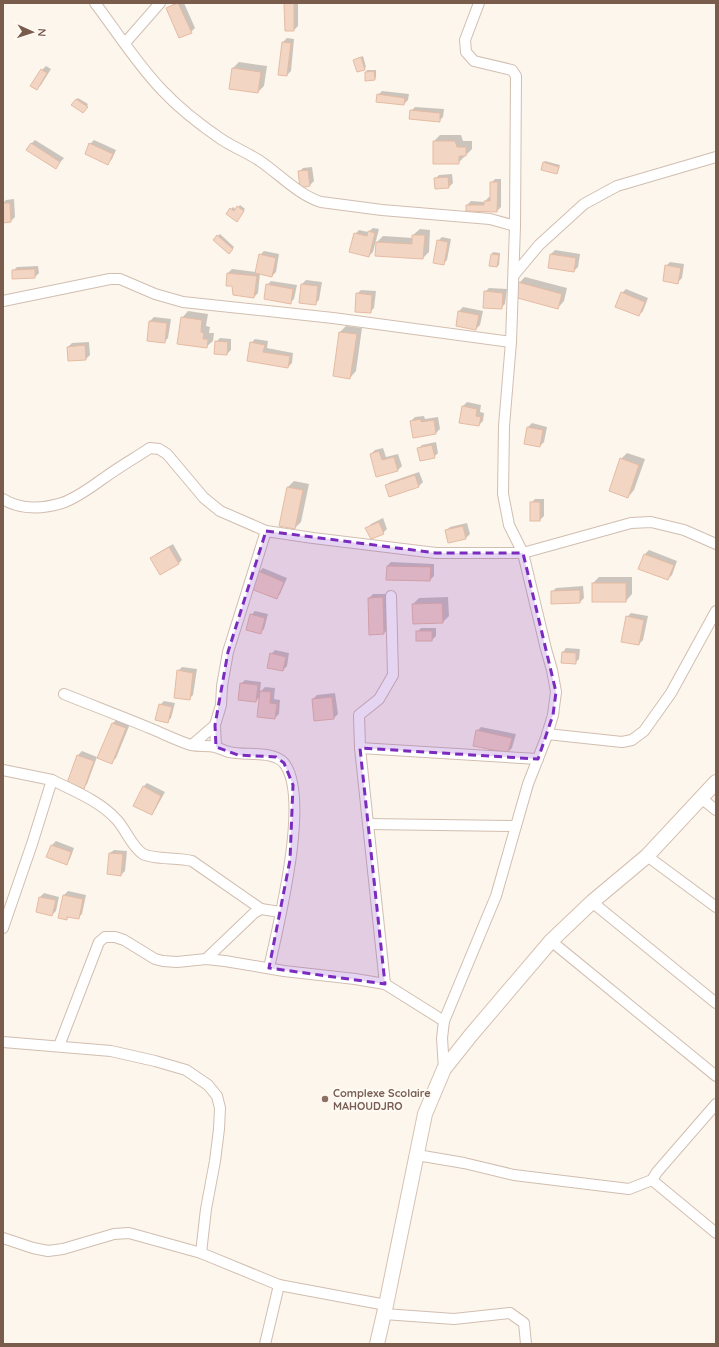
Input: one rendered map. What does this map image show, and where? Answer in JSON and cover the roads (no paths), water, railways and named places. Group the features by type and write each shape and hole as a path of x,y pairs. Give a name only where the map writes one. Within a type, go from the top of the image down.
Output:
{"street":[{"path":"95,3 150,76 163,91 195,120 221,139 259,160 300,192 312,199 321,202 382,210 490,219 515,226"},
{"path":"125,43 160,3"},
{"path":"444,1069 442,1038 444,1021 496,896 528,784 553,715 556,692 523,553 509,525 503,494 504,426 511,342 514,275 516,76 512,70 474,61 466,52 465,40 478,3"},
{"path":"514,275 539,245 584,204 617,186 716,157"},
{"path":"3,301 110,279 120,279 155,294 183,302 333,318 511,342"},
{"path":"3,499 11,504 23,507 37,507 62,503 77,496 150,448 159,449 167,454 204,498 220,511 266,531 436,553 523,553 631,523 651,522 684,530 716,544"},
{"path":"216,747 215,725 220,704 228,652 266,531"},
{"path":"385,984 360,748 359,715 379,699 393,675 391,596"},
{"path":"547,734 622,742 632,740 644,731 671,693 716,610"},
{"path":"64,694 192,745 216,747 238,755 266,755 276,757 284,763 293,785 293,834 290,860 269,968"},
{"path":"192,745 215,725"},
{"path":"360,748 538,759"},
{"path":"3,770 52,780 80,794 109,812 118,821 136,847 144,854 192,861 261,909 280,912"},
{"path":"3,928 52,780"},
{"path":"377,1344 425,1114 444,1069 551,941 592,902 647,856 716,782"},
{"path":"701,798 716,810"},
{"path":"368,824 516,826"},
{"path":"647,856 716,907"},
{"path":"592,902 716,1003"},
{"path":"206,959 250,917 261,909"},
{"path":"59,1046 99,942 105,937 115,937 124,940 155,959 177,962 206,959 355,978 385,984 444,1021"},
{"path":"551,941 716,1076"},
{"path":"3,1042 111,1051 186,1070 208,1085 217,1096 220,1108 220,1129 216,1161 206,1209 201,1253"},
{"path":"417,1155 464,1163 514,1175 629,1189 652,1180 657,1172 716,1104"},
{"path":"652,1180 716,1234"},
{"path":"3,1238 48,1251 114,1234 129,1233 201,1253 279,1285 385,1309 454,1319 510,1313 524,1323 526,1344"},
{"path":"265,1344 279,1285"}],"place":[{"name":"Complexe Scolaire MAHOUDJRO","path":"325,1099"}]}
